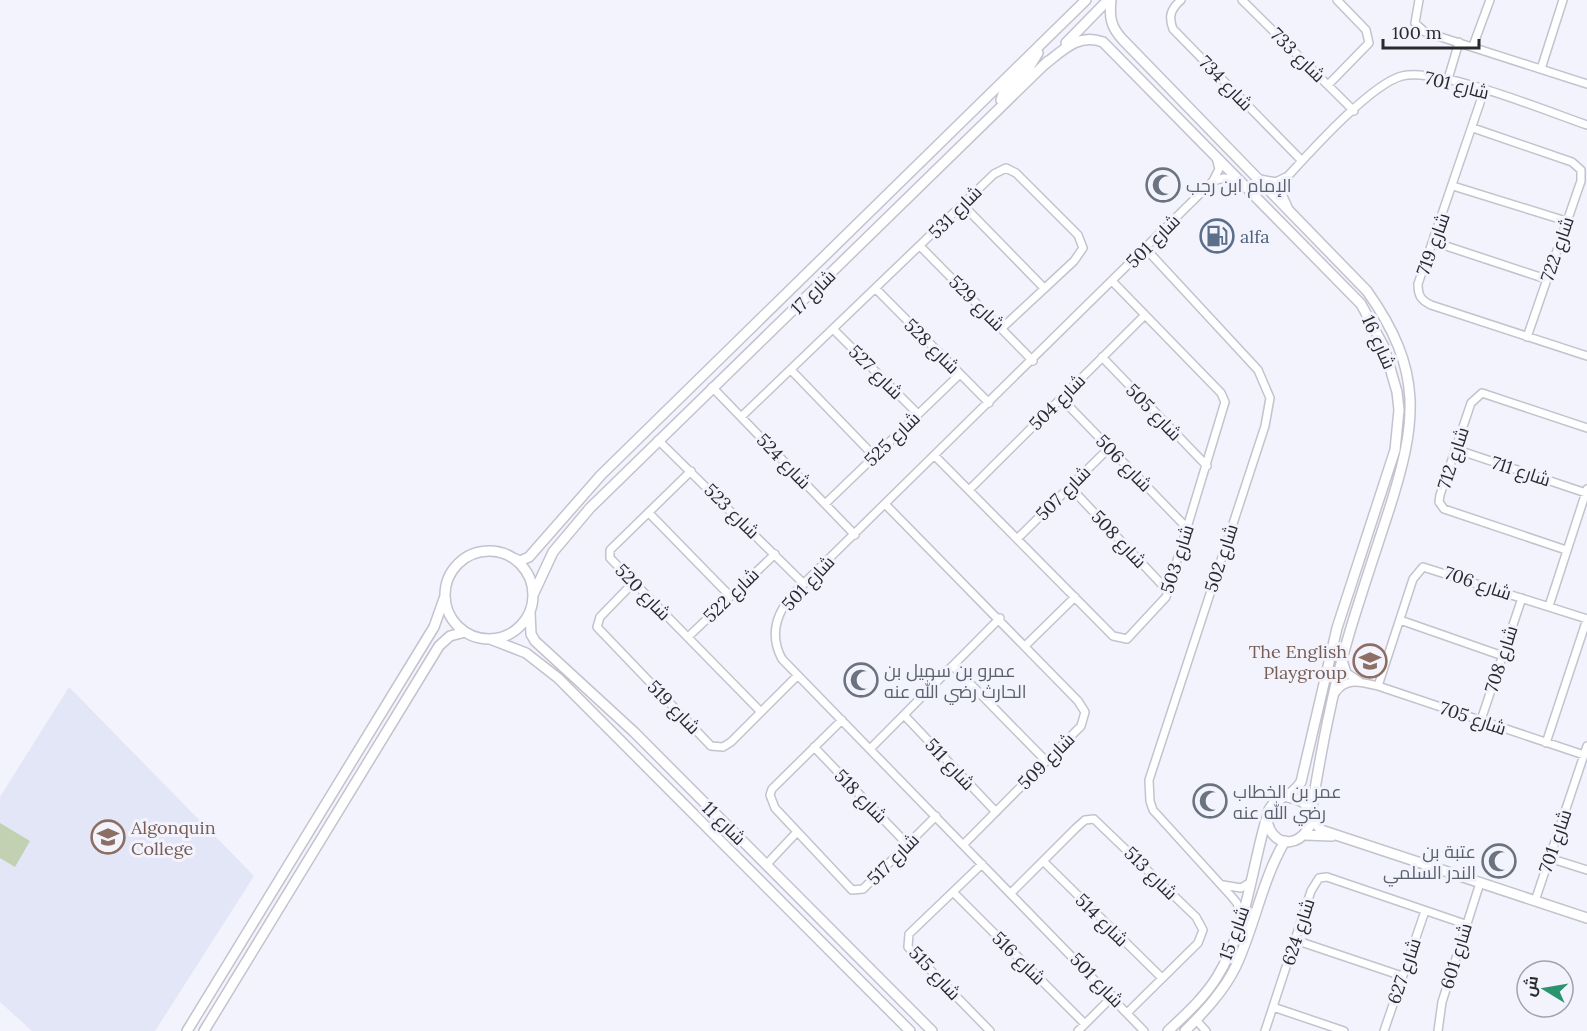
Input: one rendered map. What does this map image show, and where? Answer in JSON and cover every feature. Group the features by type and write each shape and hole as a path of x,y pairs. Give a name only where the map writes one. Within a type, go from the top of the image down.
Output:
{"street":[{"name":"شارع 17","path":"513,558 520,561 529,557 601,475 782,301 1086,0"},
{"name":"شارع 17","path":"533,595 543,569 569,532 658,440 757,347 1110,0"},
{"name":"شارع 16","path":"1110,0 1110,18 1113,29 1289,209 1373,300 1393,335 1406,372 1411,407 1407,450 1349,632 1318,764 1311,816"},
{"name":"شارع 734","path":"1181,0 1172,9 1170,16 1173,29 1302,160"},
{"name":"شارع 733","path":"1242,0 1354,111"},
{"path":"1328,85 1370,43 1366,30 1337,0"},
{"path":"1419,0 1414,23 1418,28 1587,84"},
{"path":"1473,46 1490,0"},
{"path":"1541,69 1563,0"},
{"name":"شارع 16","path":"1044,65 1075,41 1094,39 1103,42 1361,304 1373,324 1393,375 1399,410 1395,450 1337,628 1301,782 1288,797"},
{"path":"1448,79 1459,42"},
{"path":"1005,103 1001,100 1003,94 1030,66 1043,43"},
{"path":"1138,77 1143,73 1151,76 1186,112 1204,123"},
{"name":"شارع 701","path":"1288,176 1354,111 1395,78 1420,74 1448,79 1587,125"},
{"name":"شارع 719","path":"1485,91 1418,284 1418,294 1422,301 1587,356"},
{"name":"شارع 722","path":"1473,128 1578,165 1581,181 1527,337"},
{"path":"1214,181 1219,169 1215,156"},
{"name":"شارع 531","path":"741,417 792,371 994,174 1006,168 1016,173 1078,236 1083,248 1081,254 1002,328"},
{"path":"1260,179 1276,182 1288,176"},
{"path":"1288,176 1282,194 1289,209"},
{"path":"1214,181 1224,178 1240,181"},
{"name":"شارع 501","path":"1145,1030 797,676 776,649 775,625 784,604 1214,181"},
{"path":"1453,186 1566,221"},
{"path":"963,205 1044,288"},
{"path":"1434,242 1546,279"},
{"name":"شارع 529","path":"920,246 1033,361"},
{"name":"شارع 502","path":"1145,248 1258,370 1270,398 1265,426 1149,780 1149,801 1153,810 1237,903 1241,921"},
{"name":"شارع 503","path":"935,456 1113,636 1127,639 1160,606 1168,591 1225,402 1221,393 1113,282"},
{"name":"شارع 528","path":"876,290 989,403"},
{"path":"757,347 758,340 782,316 786,308 782,301"},
{"name":"شارع 504","path":"969,490 1145,315"},
{"name":"شارع 527","path":"834,330 918,414"},
{"name":"شارع 505","path":"1102,357 1207,466"},
{"path":"792,371 874,456"},
{"name":"شارع 525","path":"825,504 960,374"},
{"name":"شارع 524","path":"712,387 855,535"},
{"name":"شارع 712","path":"1566,550 1444,509 1439,502 1440,495 1471,403 1482,393 1587,429"},
{"name":"شارع 506","path":"1061,398 1188,529"},
{"name":"شارع 523","path":"658,440 804,584"},
{"name":"شارع 507","path":"1017,539 1109,448"},
{"name":"شارع 711","path":"1455,449 1586,491"},
{"name":"شارع 520","path":"691,471 609,554 633,583 761,712"},
{"path":"1382,531 1376,526 1389,486 1388,475"},
{"name":"شارع 508","path":"1070,487 1168,591"},
{"path":"1549,606 1586,491"},
{"name":"شارع 509","path":"886,505 1026,645 1078,700 1085,712 1081,726 964,844"},
{"path":"649,513 730,596"},
{"path":"187,1031 434,627 453,570 474,554 501,553 513,558 524,568 530,580 533,595 530,612 514,632 490,639 465,632 450,636 439,646 204,1031"},
{"name":"شارع 522","path":"688,637 775,554"},
{"name":"شارع 706","path":"1378,686 1413,579 1423,567 1587,619"},
{"path":"1349,632 1348,616 1359,584 1359,580 1353,576"},
{"name":"شارع 519","path":"633,583 600,616 597,627 711,746 723,747 797,676"},
{"path":"445,596 450,616 465,632"},
{"path":"1026,645 1075,597"},
{"name":"شارع 708","path":"1481,720 1522,598"},
{"name":"شارع 11","path":"530,612 531,634 535,641 634,732 932,1031"},
{"path":"870,749 1000,618"},
{"path":"1546,743 1587,619"},
{"path":"1400,620 1503,656"},
{"name":"شارع 11","path":"490,639 526,653 558,678 910,1031"},
{"path":"1343,657 1347,673 1361,682"},
{"path":"953,666 1046,761"},
{"path":"1334,694 1346,682 1361,682"},
{"name":"شارع 705","path":"1361,682 1584,754"},
{"name":"شارع 511","path":"904,715 996,812"},
{"name":"شارع 517","path":"842,720 772,789 770,795 775,808 852,890 863,889 936,816"},
{"name":"شارع 701","path":"1535,901 1587,746"},
{"name":"شارع 518","path":"814,747 908,845"},
{"path":"1337,835 1305,835 1296,841 1285,841 1275,836 1269,828 1267,817 1270,807 1278,800 1288,797 1298,799 1306,804 1321,830 1337,835 1480,883 1587,918"},
{"path":"1305,835 1311,816"},
{"name":"شارع 15","path":"1168,1031 1195,1006 1218,976 1241,921 1267,817"},
{"name":"شارع 513","path":"1011,893 1085,820 1094,819 1108,830 1201,924 1203,936 1198,943 1128,1012"},
{"path":"766,865 797,832"},
{"name":"شارع 15","path":"1185,1031 1222,989 1236,966 1270,872 1285,841"},
{"path":"1549,858 1587,870"},
{"name":"شارع 514","path":"1043,861 1162,978"},
{"name":"شارع 515","path":"982,864 909,934 908,947 990,1031"},
{"name":"شارع 624","path":"1265,1031 1311,891 1315,881 1322,877 1465,924"},
{"path":"1221,884 1235,889 1252,881"},
{"name":"شارع 601","path":"1438,1031 1438,1016 1465,924 1480,883"},
{"name":"شارع 516","path":"953,892 1085,1024"},
{"path":"787,909 804,919 830,945 836,945 839,939"},
{"name":"شارع 627","path":"1384,1031 1425,911"},
{"path":"1296,940 1402,976"},
{"path":"850,973 854,965 859,965 884,990 902,1002"},
{"path":"1078,1031 1113,996"},
{"path":"1273,1007 1344,1031"},
{"path":"1196,1020 1206,1031"}],"shaded area":[{"name":"Algonquin College","path":"69,687 254,876 155,1031 32,1031 0,1002 0,797"}],"green space":[{"path":"0,823 30,841 15,867 0,858"}],"place":[{"name":"الإمام ابن رجب","path":"1163,185"},
{"name":"alfa","path":"1217,236"},
{"name":"The English Playgroup","path":"1370,661"},
{"name":"عمرو بن سهيل بن الحارث رضي الله عنه","path":"861,680"},
{"name":"عمر بن الخطاب رضي الله عنه","path":"1210,801"},
{"name":"Algonquin College","path":"108,837"},
{"name":"عتبة بن الندر السلمي","path":"1499,861"}]}
